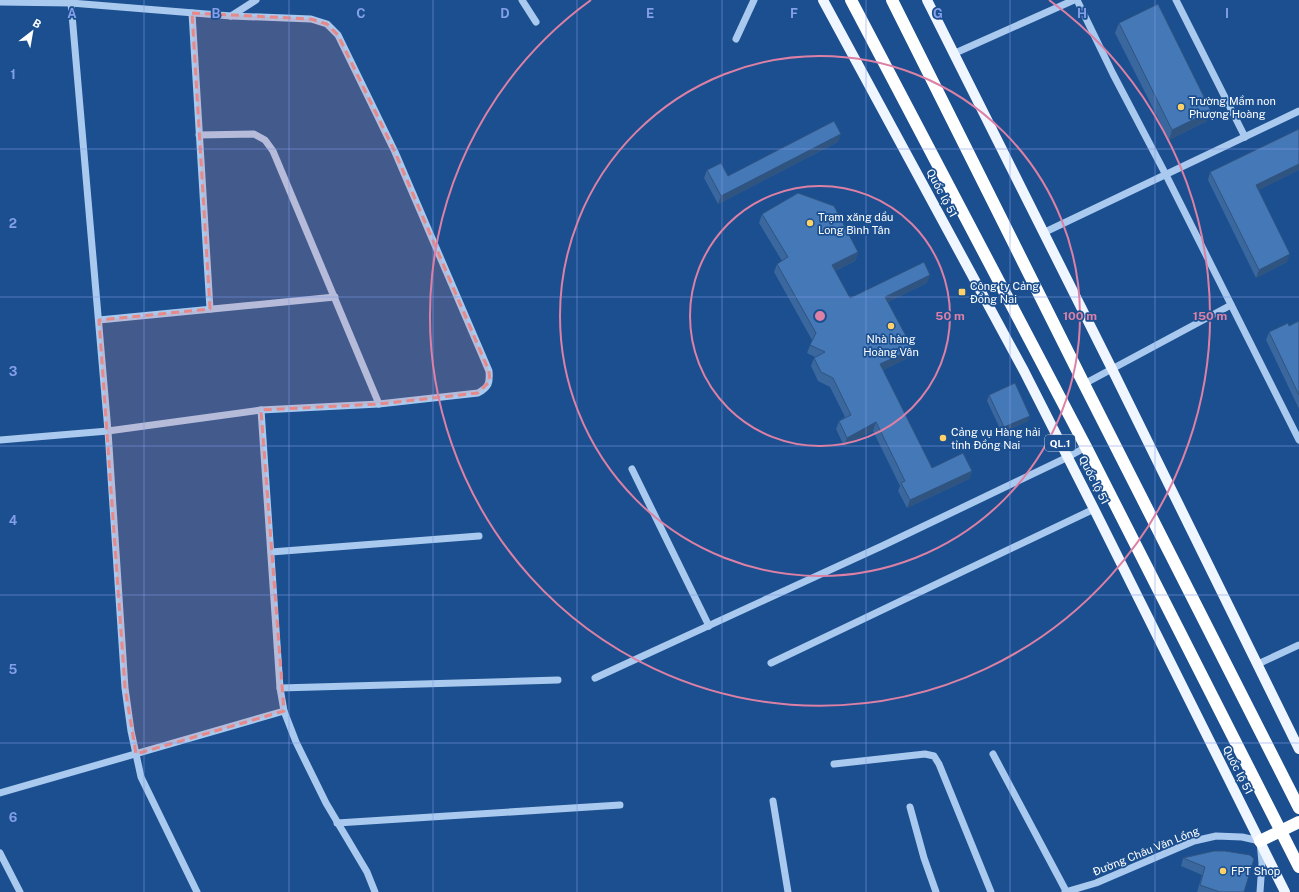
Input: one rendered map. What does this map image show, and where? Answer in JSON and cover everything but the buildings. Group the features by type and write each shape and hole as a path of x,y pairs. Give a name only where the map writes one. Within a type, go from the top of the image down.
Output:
{"highway":[{"name":"Quốc lộ 51","path":"851,0 1086,447 1299,867"},
{"path":"892,0 1084,384 1299,808"},
{"path":"1260,841 1299,822"}],"main road":[{"name":"Quốc lộ 51","path":"823,0 1024,371 1285,892"},
{"path":"927,0 1112,369 1299,749"}],"street":[{"path":"231,16 256,0"},
{"path":"522,0 536,22"},
{"path":"736,39 754,0"},
{"path":"953,54 1076,0 1299,440"},
{"path":"1176,0 1245,137"},
{"path":"0,2 71,3 231,16 311,19 327,24 338,35 395,152 489,371 490,381 485,389 478,393 379,404 261,410 108,430 0,440"},
{"path":"71,3 99,320 126,688 131,731 142,777 197,892"},
{"path":"192,13 210,309"},
{"path":"1043,232 1299,111"},
{"path":"199,136 254,134 265,140 273,151 379,404"},
{"path":"99,320 335,297"},
{"path":"1084,384 1231,305"},
{"path":"261,410 280,688 284,711 299,749 326,803 366,872 375,892"},
{"path":"595,678 882,546 1086,447"},
{"path":"632,469 709,626"},
{"path":"771,663 1094,509"},
{"path":"270,552 479,536"},
{"path":"1258,664 1299,645"},
{"path":"280,688 558,680"},
{"path":"0,793 284,711"},
{"path":"834,764 925,754 934,756 939,764 991,892"},
{"path":"993,754 1065,892"},
{"path":"773,801 788,892"},
{"path":"337,823 620,805"},
{"path":"910,807 924,858 936,892"},
{"name":"Đường Châu Văn Lồng","path":"1065,892 1096,883 1194,841 1216,836 1242,837 1260,841"},
{"path":"1260,841 1262,863 1260,892"},
{"path":"0,853 20,892"}],"highlighted area":[{"path":"192,13 311,19 327,24 338,35 395,152 489,371 490,381 478,393 379,404 261,410 284,711 136,754 125,688 99,320 210,309"}],"place":[{"name":"Trường Mầm non Phượng Hoàng","path":"1181,107"},
{"name":"Trạm xăng dầu Long Bình Tân","path":"810,223"},
{"name":"Công ty Cảng Đồng Nai","path":"962,292"},
{"name":"Nhà hàng Hoàng Vân","path":"891,326"},
{"name":"Cảng vụ Hàng hải tỉnh Đồng Nai","path":"943,438"},
{"name":"FPT Shop","path":"1223,871"}]}
